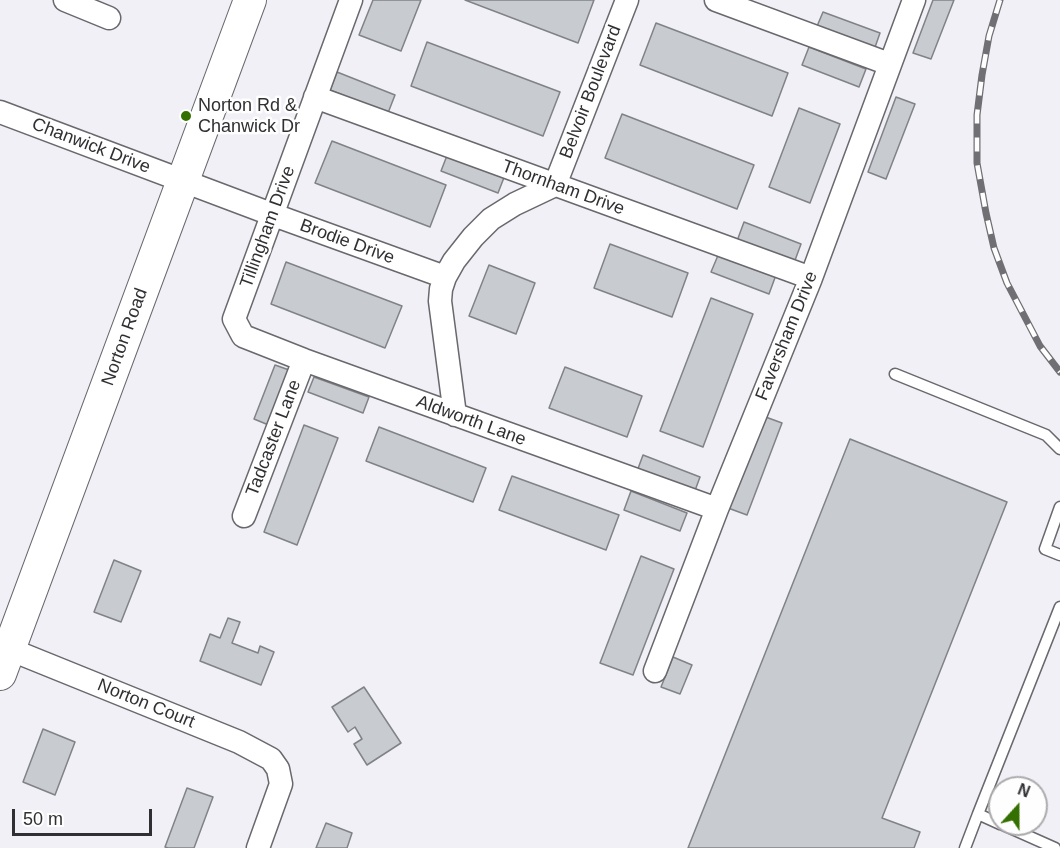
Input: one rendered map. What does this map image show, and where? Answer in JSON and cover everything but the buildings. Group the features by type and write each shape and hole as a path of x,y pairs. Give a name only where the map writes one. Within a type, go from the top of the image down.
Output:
{"main road":[{"name":"Norton Road","path":"5,662 250,0"}],"street":[{"path":"65,0 109,18"},
{"name":"Tillingham Drive","path":"234,319 351,0"},
{"name":"Belvoir Boulevard","path":"555,185 627,0"},
{"path":"716,0 889,64"},
{"name":"Faversham Drive","path":"655,671 717,509 811,278 914,0"},
{"name":"Thornham Drive","path":"315,97 811,278"},
{"name":"Chanwick Drive","path":"0,112 182,180"},
{"name":"Brodie Drive","path":"182,180 445,277"},
{"path":"455,415 440,301 445,277 454,261 473,237 491,219 515,204 555,185"},
{"name":"Aldworth Lane","path":"234,319 243,336 304,360 717,509"},
{"name":"Tadcaster Lane","path":"243,516 304,360"},
{"name":"Norton Court","path":"5,662 239,742 271,759 278,769 281,784 258,848"}],"lane":[{"path":"895,374 1046,435 1060,449"},
{"path":"1060,507 1045,549 1060,555"},
{"path":"965,848 1060,607"},
{"path":"978,814 988,819"},
{"path":"1028,836 1055,848"}],"railway":[{"path":"1000,0 989,36 982,75 977,115 977,163 994,248 1007,283 1040,346 1060,372"}],"place":[{"name":"Norton Rd & Chanwick Dr","path":"186,116"}]}
